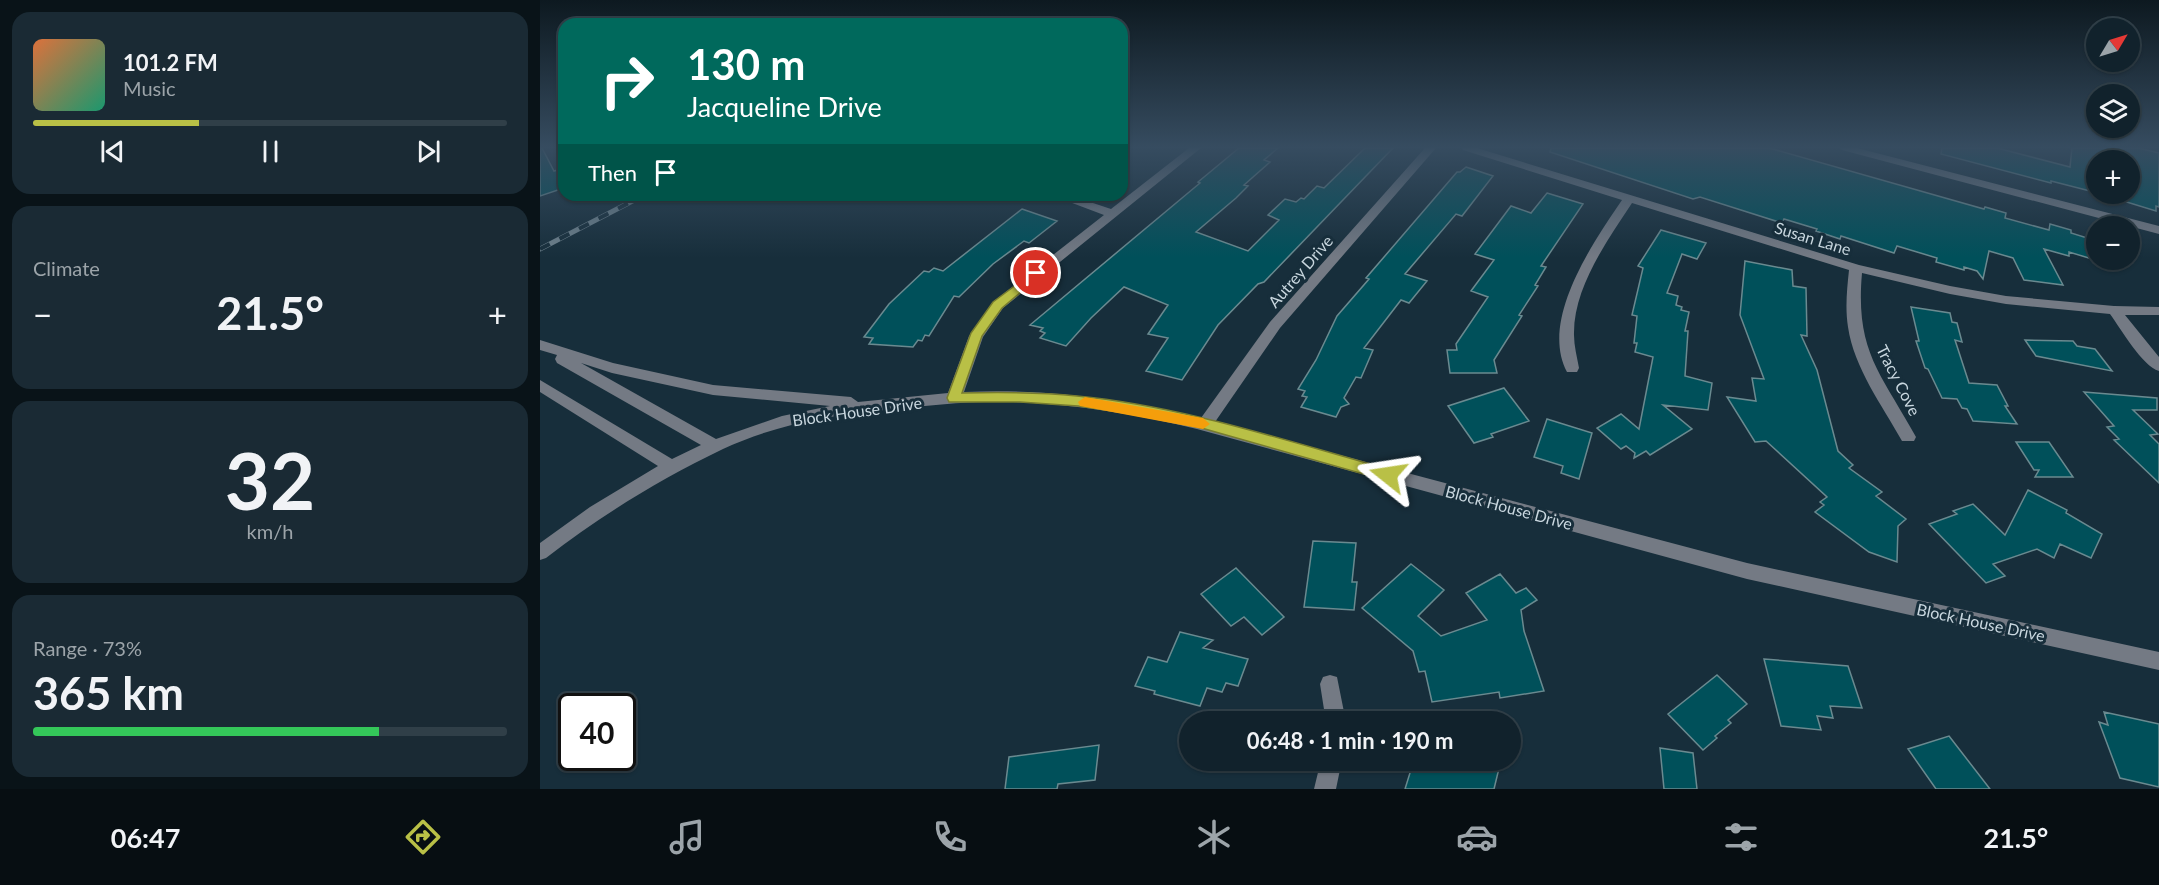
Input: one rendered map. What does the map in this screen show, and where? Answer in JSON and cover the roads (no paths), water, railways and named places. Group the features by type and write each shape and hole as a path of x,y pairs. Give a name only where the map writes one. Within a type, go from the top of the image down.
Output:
{"street":[{"path":"1128,200 1147,185"},
{"name":"Autrey Drive","path":"1205,424 1275,325 1399,185"},
{"name":"Susan Lane","path":"1586,185 1856,268 1950,290 2006,300 2114,310 2159,311"},
{"path":"1987,185 2159,230"},
{"path":"1572,368 1567,333 1575,298 1607,232 1629,198"},
{"path":"1075,201 1111,213"},
{"path":"954,398 976,336 998,305 1127,201"},
{"name":"Tracy Cove","path":"1856,268 1853,299 1856,330 1867,364 1908,437"},
{"path":"2114,310 2145,352 2159,366"},
{"path":"540,346 612,368 713,390 878,405"},
{"path":"540,346 716,446"},
{"path":"540,385 671,466"},
{"name":"Block House Drive","path":"540,553 576,524 615,498 671,466 716,446 781,422 823,412 878,405 954,398 1020,397 1078,401 1146,411 1205,424 1747,571 2159,661"},
{"path":"1330,684 1334,711"},
{"path":"1325,789 1329,771"}],"railway":[{"path":"540,249 632,201"}]}
